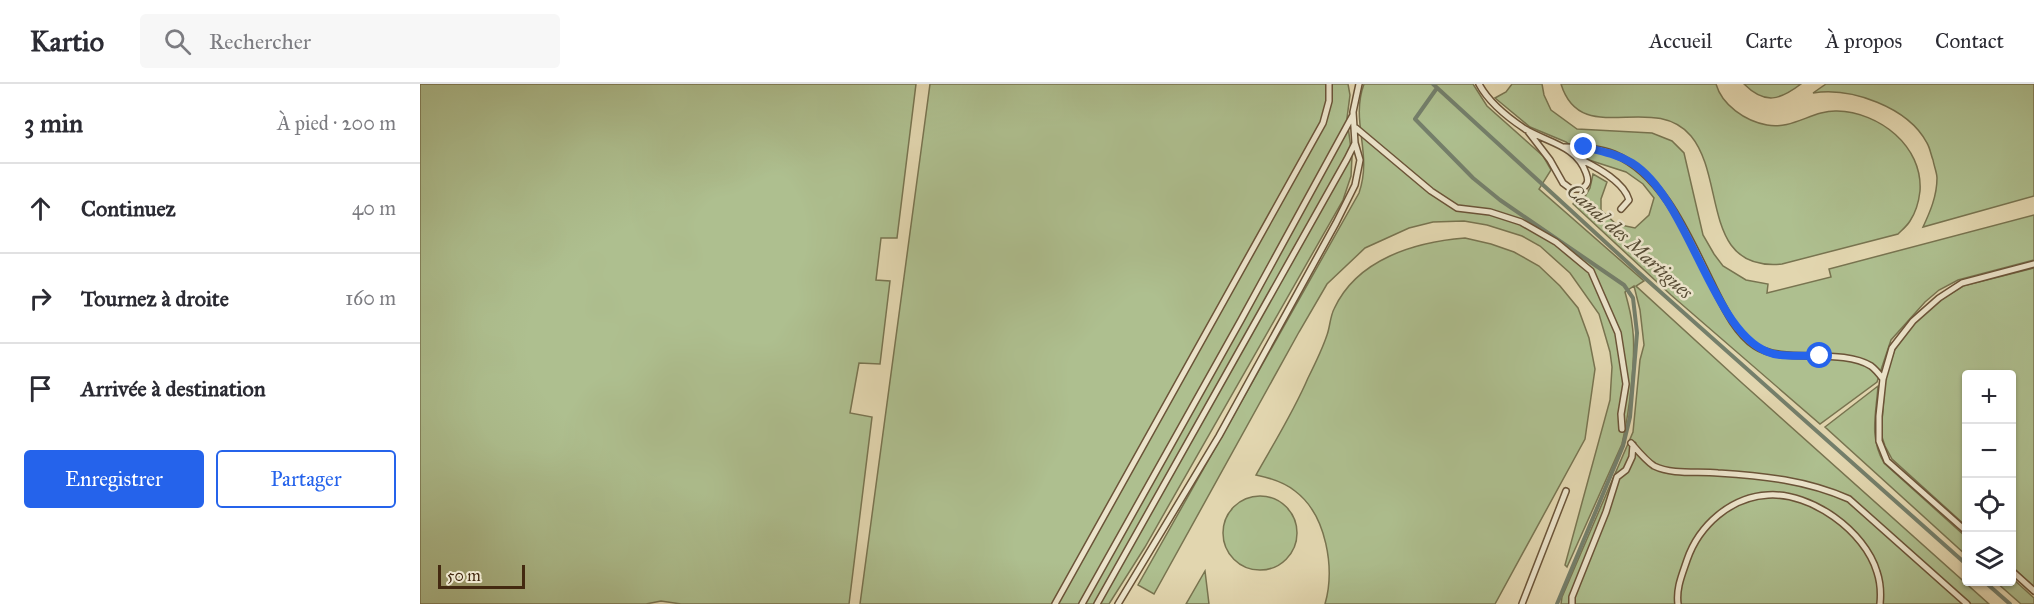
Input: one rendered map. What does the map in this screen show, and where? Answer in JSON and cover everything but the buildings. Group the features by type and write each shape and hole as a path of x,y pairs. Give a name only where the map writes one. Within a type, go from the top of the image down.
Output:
{"lane":[{"path":"1055,604 1323,123 1329,100 1329,84"},
{"path":"1082,604 1242,320 1353,115 1359,84"},
{"path":"1479,84 1502,112 1527,130 1564,147 1578,158 1583,164 1588,179 1587,184 1582,189 1572,189 1563,183 1550,160 1527,130"},
{"path":"1118,604 1219,436 1355,185 1360,159 1355,143 1356,128 1353,115"},
{"path":"1356,128 1431,191 1457,208 1490,212 1521,222 1556,242 1591,271 1618,333 1626,384 1621,414 1622,429"},
{"path":"1097,604 1355,143"},
{"path":"1564,147 1584,147 1612,153 1633,164 1655,184 1677,217 1731,320 1755,346 1774,354 1854,360 1871,366 1883,379"},
{"path":"1578,158 1595,166 1627,192 1629,200 1621,209"},
{"path":"1962,527 1887,461 1879,441 1883,379 1892,348 1913,321 1939,298 1962,283 2034,264"},
{"path":"1572,604 1572,597 1606,512 1617,477 1626,470 1632,457 1632,444 1653,465 1674,472 1736,474 1788,479 1830,491 1849,500 1967,604"},
{"path":"1522,604 1566,491"},
{"path":"1678,604 1676,593 1690,551 1701,532 1720,512 1744,500 1768,495 1791,497 1812,505 1836,518 1855,535 1869,554 1878,573 1880,604"},
{"path":"2016,575 2034,591"}],"green space":[{"path":"420,84 916,84 897,238 881,238 876,280 890,281 880,364 859,363 850,413 872,417 849,604 681,604 661,601 646,604 420,604"},
{"path":"930,84 1348,84 1350,95 1347,118 1352,157 1351,176 1343,200 1145,547 1109,604 860,604"},
{"path":"1364,84 1473,84 1487,106 1543,156 1551,170 1539,189 1644,281 1636,286 1962,580 1962,586 1969,586 1989,604 1561,604 1633,432 1640,360 1644,345 1640,310 1634,286 1625,292 1632,320 1634,351 1630,401 1622,444 1567,567 1565,565 1610,400 1612,367 1599,314 1570,273 1540,246 1522,236 1487,225 1464,221 1433,222 1409,228 1365,248 1327,284 1154,594 1138,585 1359,193 1364,164 1360,98"},
{"path":"1512,84 1542,84 1551,110 1577,129 1652,133 1672,141 1684,153 1703,235 1714,254 1723,266 1746,280 1768,284 1767,293 1831,277 1829,269 2034,215 2034,260 1958,280 1939,290 1891,340 1877,382 1820,424 1671,295 1573,204 1575,201 1583,200 1590,188 1593,174 1607,182 1601,199 1601,210 1616,224 1635,228 1649,215 1654,198 1643,184 1626,172 1589,160 1566,142 1530,127 1495,98 1506,92"},
{"path":"1561,84 1716,84 1723,99 1743,116 1759,123 1776,126 1794,123 1819,113 1837,111 1868,118 1895,134 1906,146 1914,160 1919,175 1920,191 1916,210 1909,223 1898,234 1782,264 1756,263 1739,253 1727,238 1719,219 1702,154 1691,136 1675,124 1657,118 1601,117 1584,113 1571,103"},
{"path":"1744,84 1801,84 1786,94 1772,98 1759,95"},
{"path":"1826,84 2034,84 2034,196 1923,227 1933,204 1937,185 1936,172 1927,143 1907,119 1877,102 1844,93 1813,93"},
{"path":"1465,238 1514,252 1539,266 1578,308 1589,338 1595,369 1585,439 1495,604 1325,604 1329,575 1328,559 1326,543 1315,514 1306,501 1291,488 1256,475 1284,427 1318,357 1333,312 1344,292 1357,277 1389,256 1408,249"},
{"path":"2034,268 2034,587 2016,571 2016,370 1962,370 1962,522 1892,459 1881,434 1885,382 1895,349 1913,325 1937,302 1963,286"},
{"path":"1878,386 1875,435 1876,444 1884,463 1962,533 1962,551 1825,427"},
{"path":"1260,496 1274,499 1286,507 1294,519 1297,533 1294,547 1286,559 1274,567 1260,570 1246,567 1234,559 1226,547 1223,533 1226,519 1234,507 1246,499"},
{"path":"1205,571 1209,604 1186,604"},
{"path":"2016,582 2034,598 2034,604 2021,604 2001,586 2016,586"}],"waterway":[{"name":"Canal des Martigues","path":"1433,84 1638,272 1962,560"},
{"path":"1437,88 1415,119 1473,178 1500,200 1624,285 1633,298 1637,333 1630,417 1623,446 1557,604"},
{"name":"Canal des Martigues","path":"1990,586 2010,604"}],"route":[{"path":"1584,147 1612,153 1633,164 1655,184 1671,207 1731,320 1755,346 1774,354 1820,356"}]}
